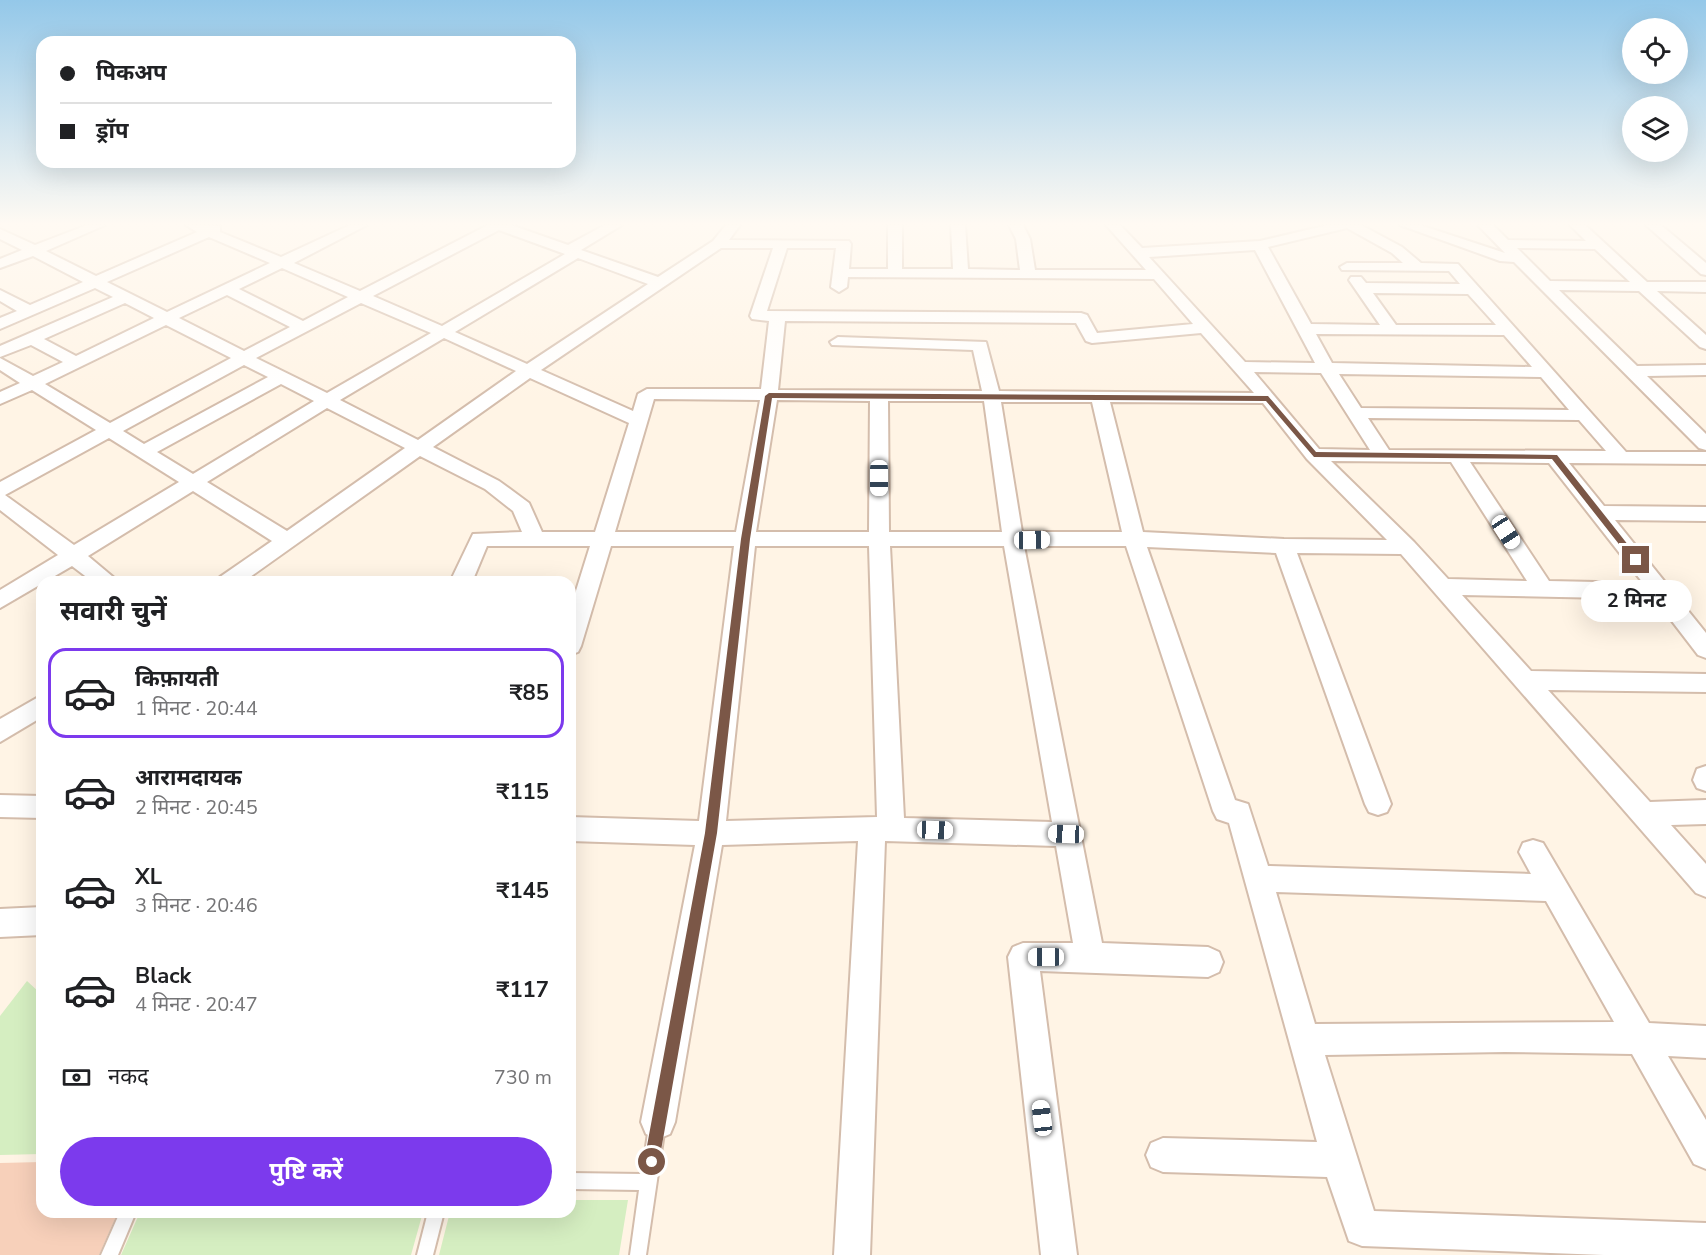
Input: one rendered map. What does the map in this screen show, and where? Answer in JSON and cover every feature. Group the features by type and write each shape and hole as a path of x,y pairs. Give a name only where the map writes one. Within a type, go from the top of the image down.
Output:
{"street":[{"path":"0,324 90,284"},
{"path":"101,284 492,485 522,508 535,540"},
{"path":"0,399 237,284"},
{"path":"331,284 638,420"},
{"path":"0,490 245,357 387,284"},
{"path":"40,576 522,284"},
{"path":"237,576 528,371 659,284"},
{"path":"769,284 758,316 1081,318 1092,338 1204,328"},
{"path":"1164,284 1268,398 1314,455 1407,547 1706,884"},
{"path":"1282,284 1326,369 1382,454"},
{"path":"1359,284 1391,329"},
{"path":"1467,284 1621,458"},
{"path":"1639,284 1706,344"},
{"path":"1546,285 1706,287"},
{"path":"1546,285 1706,444"},
{"path":"1362,288 1472,289"},
{"path":"226,289 303,327"},
{"path":"0,295 29,311"},
{"path":"0,352 127,297"},
{"path":"868,299 868,318"},
{"path":"658,1122 711,833 745,539 769,396 777,317"},
{"path":"1307,329 1508,330"},
{"path":"31,338 75,362"},
{"path":"838,342 980,345 992,397 1013,540 1090,957"},
{"path":"0,363 288,541"},
{"path":"1240,367 1545,372"},
{"path":"1632,371 1706,370"},
{"path":"143,452 282,376"},
{"path":"576,626 647,394 1268,398"},
{"path":"852,1255 881,829 879,396"},
{"path":"1100,398 1134,539 1226,812 1239,812 1339,1160 1362,1228 1706,1241"},
{"path":"1354,413 1583,415"},
{"path":"1687,425 1706,425"},
{"path":"1314,455 1706,458"},
{"path":"1456,455 1544,589"},
{"path":"1554,457 1706,649"},
{"path":"0,500 101,576"},
{"path":"1599,513 1706,514"},
{"path":"464,576 480,539 1134,539 1284,546 1407,547"},
{"path":"1284,546 1378,804"},
{"path":"0,600 36,578"},
{"path":"1443,587 1661,591"},
{"path":"1526,680 1706,682"},
{"path":"0,732 36,709"},
{"path":"0,806 36,807"},
{"path":"1644,814 1706,812"},
{"path":"576,829 711,833 881,829 1066,834"},
{"path":"1533,852 1638,1038 1706,1152"},
{"path":"1257,879 1553,888"},
{"path":"0,922 36,921"},
{"path":"1059,1255 1023,957 1090,957 1208,962"},
{"path":"1305,1040 1469,1037 1638,1038 1706,1042"},
{"path":"1164,1155 1339,1160"}],"lane":[{"path":"638,1255 658,1122"},
{"path":"576,1181 649,1182"},
{"path":"109,1255 125,1218"},
{"path":"425,1255 434,1218"}],"green space":[{"path":"27,981 36,989 36,1154 0,1155 0,1016"},
{"path":"576,1200 628,1200 619,1255 439,1255 448,1218 576,1218"},
{"path":"137,1218 421,1218 411,1255 121,1255"}],"building":[{"path":"36,1162 36,1218 115,1218 99,1255 0,1255 0,1163"}],"route":[{"path":"652,1162 711,833 745,539 769,396 1268,398 1314,455 1554,457 1636,560"}]}
